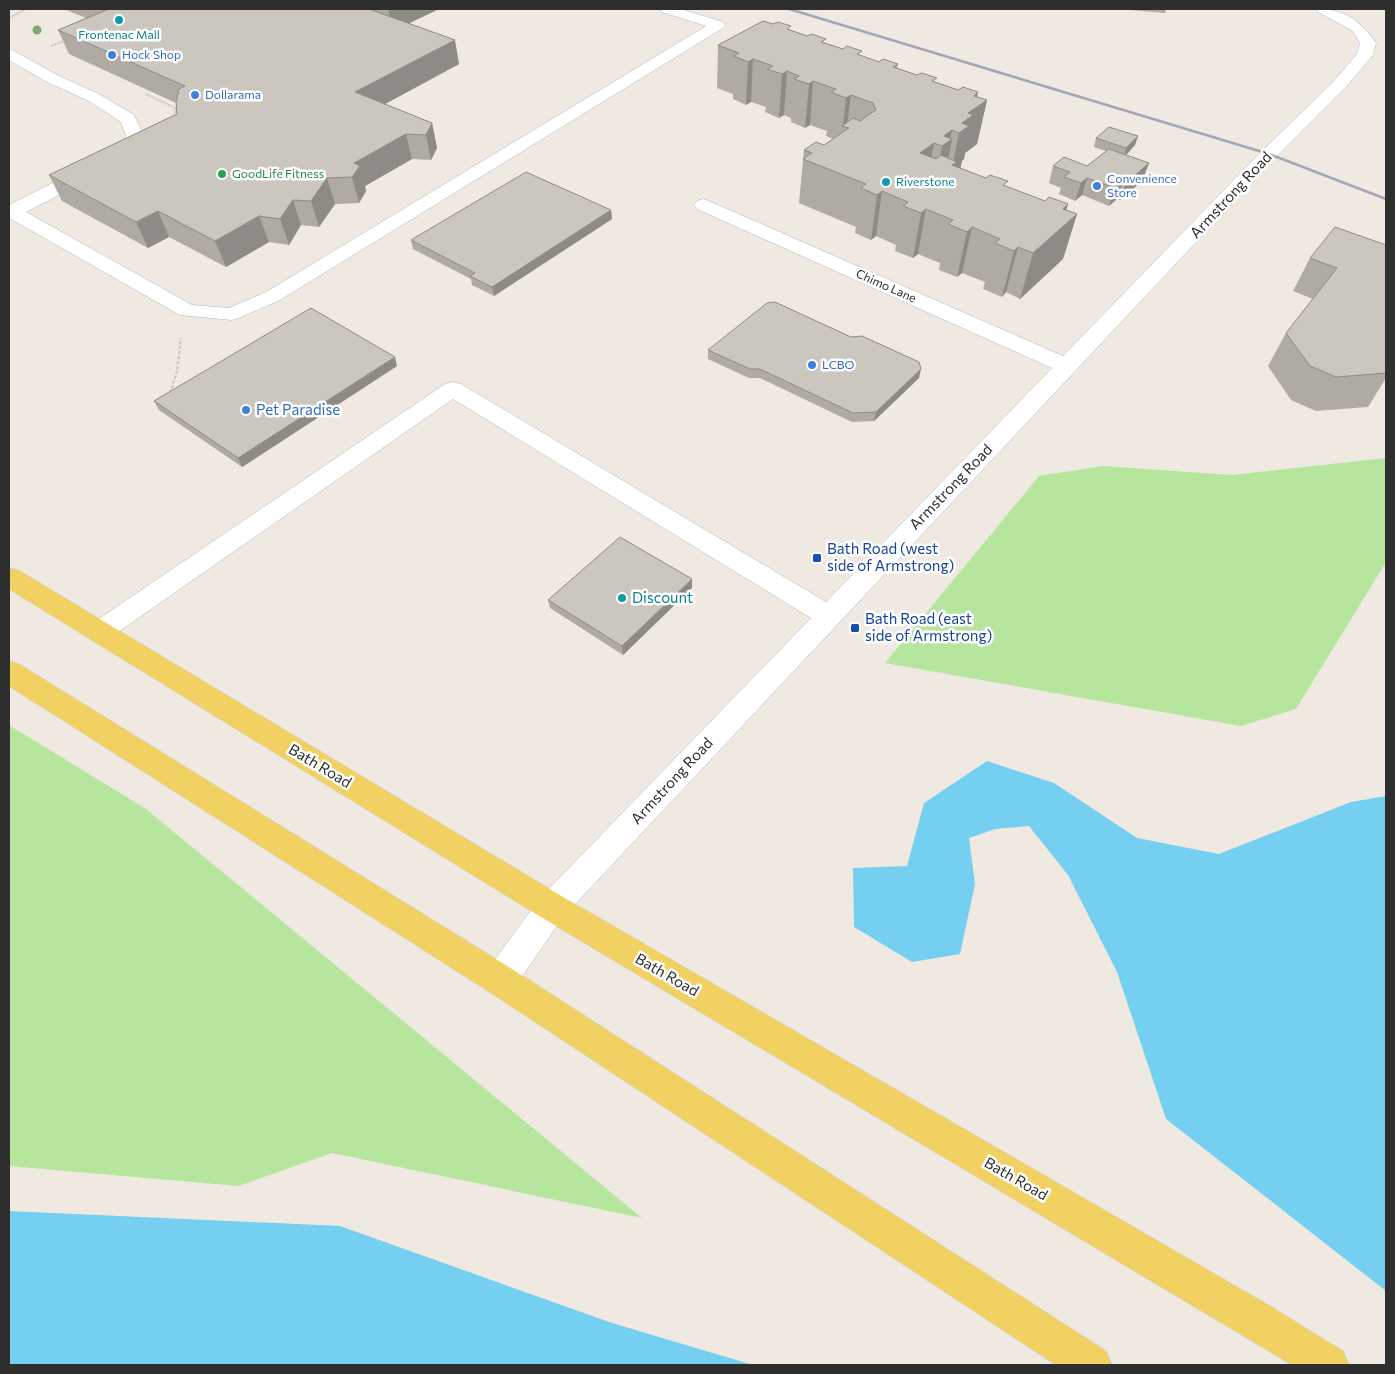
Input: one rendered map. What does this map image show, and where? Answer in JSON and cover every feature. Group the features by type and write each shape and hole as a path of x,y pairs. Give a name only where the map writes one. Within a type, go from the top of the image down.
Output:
{"main road":[{"name":"Bath Road","path":"9,577 552,908 1330,1365"},
{"path":"9,672 500,980 1092,1365"}],"street":[{"path":"10,211 187,311 232,314 272,296 718,25 667,9"},
{"name":"Armstrong Road","path":"500,980 552,908 998,438 1069,367 1269,154 1339,85 1365,55 1368,43 1358,28 1323,9"},
{"path":"10,211 122,155 135,136 128,119 93,97 50,78 13,56"},
{"name":"Chimo Lane","path":"703,205 1069,367"},
{"path":"99,632 453,389 829,616"}],"path":[{"path":"9,18 26,9"},
{"path":"13,56 69,40"},
{"path":"169,398 177,371 182,329 187,311"}],"green space":[{"path":"1386,458 1386,562 1296,709 1241,726 885,663 1039,476 1102,466 1232,475"},
{"path":"9,725 146,809 642,1218 332,1153 238,1186 9,1166"}],"water":[{"path":"987,761 1054,783 1137,838 1219,854 1351,802 1386,796 1386,1291 1166,1119 1117,972 1068,875 1029,826 995,829 969,838 975,884 960,954 912,962 854,927 853,868 907,866 924,803"},
{"path":"9,1211 340,1226 612,1323 753,1365 9,1365"}],"building":[{"name":"Frontenac Mall","path":"109,9 369,9 455,40 355,92 432,123 426,135 406,134 354,163 360,166 352,177 327,178 311,201 293,200 280,219 259,216 215,241 158,211 136,222 49,175 177,114 176,102 179,89 185,86 58,30"},
{"path":"763,21 773,24 778,22 791,26 787,29 807,36 812,34 826,39 821,42 843,49 847,46 862,51 857,54 879,62 883,59 898,64 893,67 917,75 922,73 937,78 932,81 958,90 963,87 978,92 974,96 987,100 968,113 973,115 962,123 969,126 959,133 952,130 944,136 952,139 942,146 934,143 920,153 936,159 941,155 957,162 952,165 986,178 990,175 1008,181 1003,185 1045,201 1049,197 1068,204 1063,209 1077,214 1033,253 1018,247 1014,251 995,243 1000,239 972,227 967,232 948,224 953,220 926,209 921,213 903,206 908,202 882,191 877,195 861,188 866,184 803,159 812,153 804,150 816,142 824,145 849,128 842,126 853,118 860,121 876,110 873,103 851,95 846,98 831,92 836,89 813,81 809,84 794,79 799,76 787,71 782,74 767,69 773,66 753,59 748,62 734,56 739,53 718,45"},
{"path":"1109,127 1138,136 1126,148 1096,138"},
{"path":"1109,149 1149,163 1126,183 1123,181 1115,188 1087,178 1081,183 1064,177 1070,172 1053,166 1064,157 1087,166"},
{"path":"526,172 611,210 492,287 470,276 475,273 411,240"},
{"path":"1335,227 1386,245 1386,373 1336,377 1310,366 1286,333 1337,268 1310,258"},
{"name":"LCBO","path":"775,302 851,337 862,336 919,362 921,369 876,412 853,413 760,369 750,369 708,350 767,303"},
{"path":"311,308 395,357 238,458 154,401"},
{"name":"Discount","path":"620,537 692,579 622,646 548,600"}],"railway":[{"path":"789,9 1269,154 1386,199"}],"place":[{"name":"Frontenac Mall","path":"119,20"},
{"name":"Hock Shop","path":"112,55"},
{"name":"Dollarama","path":"195,95"},
{"name":"GoodLife Fitness","path":"222,174"},
{"name":"Riverstone","path":"886,182"},
{"name":"Convenience Store","path":"1097,186"},
{"name":"LCBO","path":"812,365"},
{"name":"Pet Paradise","path":"246,410"},
{"name":"Bath Road (west side of Armstrong)","path":"817,558"},
{"name":"Discount","path":"622,598"},
{"name":"Bath Road (east side of Armstrong)","path":"855,628"}]}
